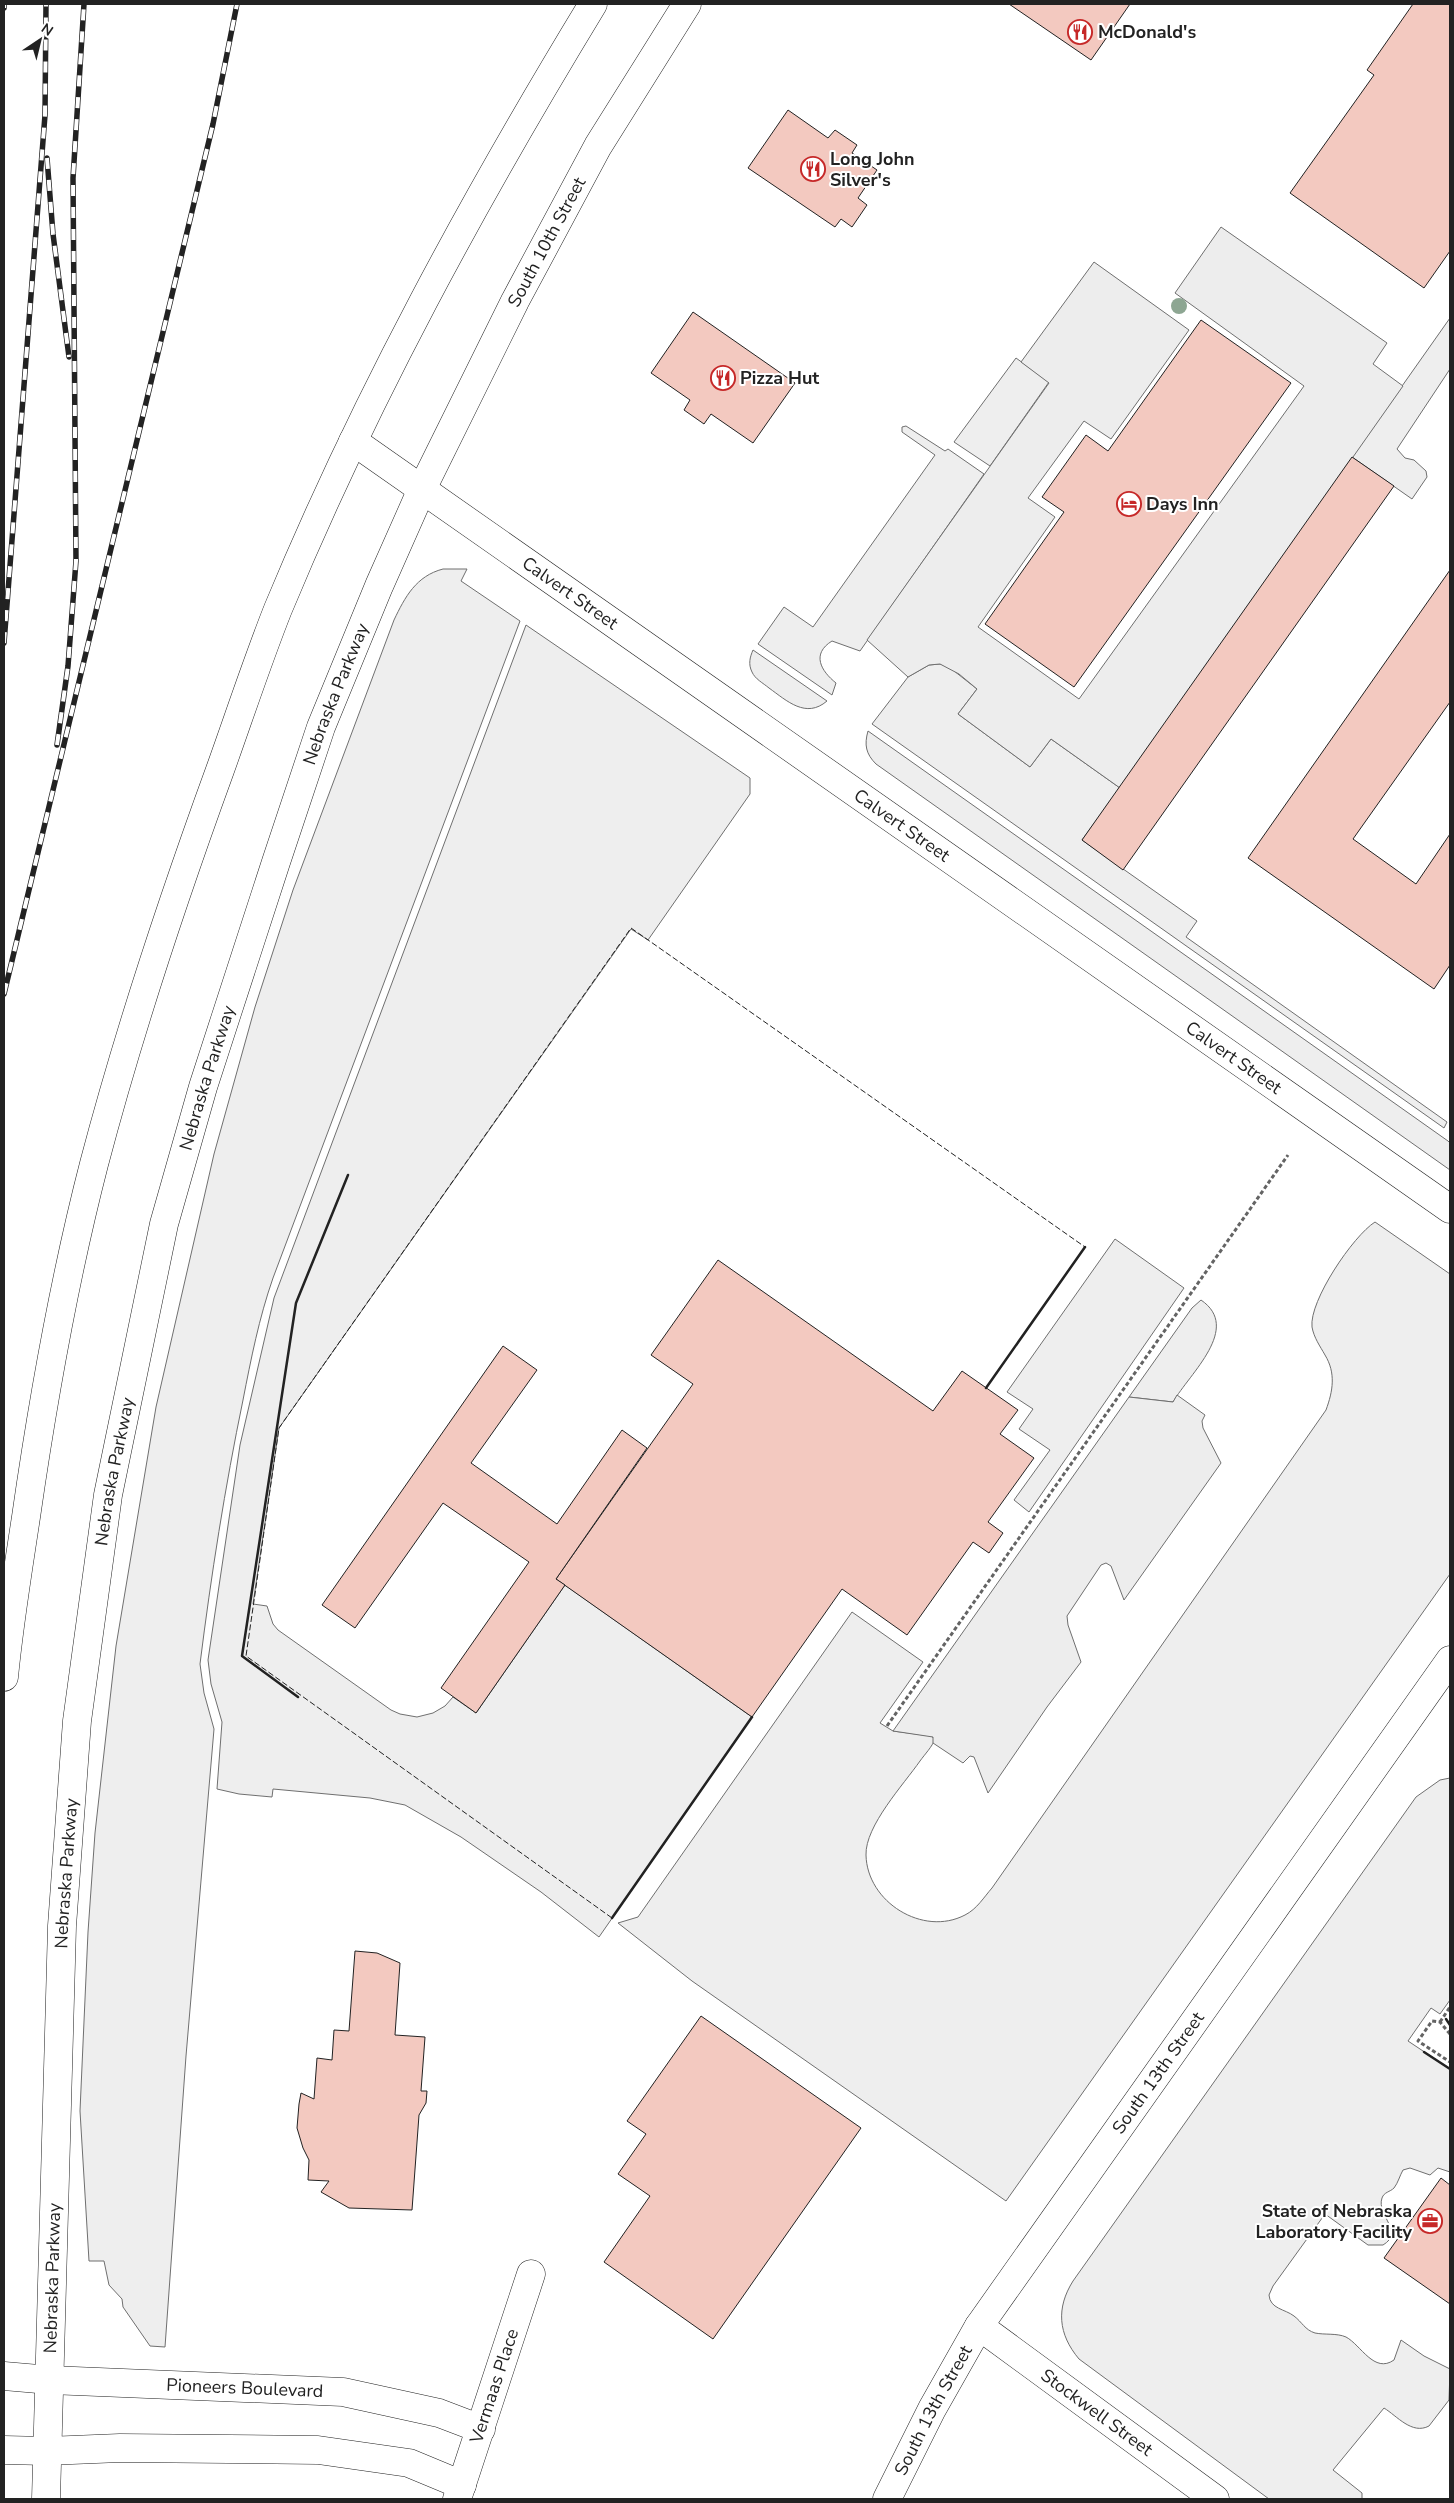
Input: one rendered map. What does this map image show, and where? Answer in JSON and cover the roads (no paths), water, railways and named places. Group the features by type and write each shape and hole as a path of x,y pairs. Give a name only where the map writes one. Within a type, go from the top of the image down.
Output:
{"main road":[{"path":"4,1677 40,1422 65,1296 94,1166 145,990 202,820 278,611 353,441 403,340 474,209 593,4"},
{"name":"South 10th Street","path":"422,489 515,301 598,146 687,4"},
{"name":"Calvert Street","path":"353,441 1450,1209"},
{"name":"Nebraska Parkway","path":"46,2499 62,1926 77,1721 113,1466 164,1224 203,1087 321,727 379,586 422,489"},
{"name":"South 13th Street","path":"887,2499 932,2409 979,2326 1450,1660"},
{"name":"Vermaas Place","path":"459,2492 531,2274"},
{"name":"Stockwell Street","path":"979,2326 1215,2499"},
{"name":"Pioneers Boulevard","path":"4,2376 50,2380 343,2392 439,2412 481,2429"},
{"path":"4,2450 46,2451 120,2448 318,2450 409,2463 459,2492"}],"railway":[{"path":"4,643 45,115 46,4"},
{"path":"57,745 68,666 76,561 73,178 84,4"},
{"path":"4,994 213,124 237,4"},
{"path":"47,158 53,234 69,357"}],"place":[{"name":"McDonald's","path":"1080,32"},
{"name":"Long John Silver's","path":"813,169"},
{"name":"Pizza Hut","path":"723,378"},
{"name":"Days Inn","path":"1129,504"},
{"name":"State of Nebraska Laboratory Facility","path":"1430,2221"}]}
